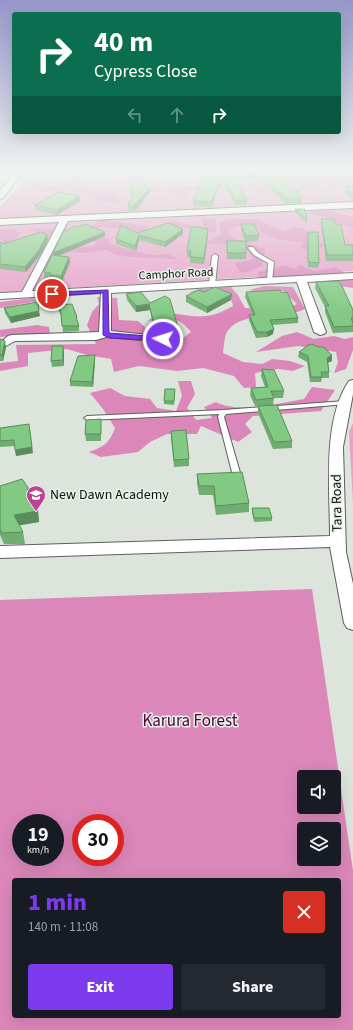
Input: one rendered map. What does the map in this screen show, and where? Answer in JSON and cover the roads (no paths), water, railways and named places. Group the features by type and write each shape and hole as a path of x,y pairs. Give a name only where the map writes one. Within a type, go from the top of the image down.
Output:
{"street":[{"path":"0,222 42,220"},
{"path":"24,295 64,220"},
{"name":"Camphor Road","path":"0,296 353,276"},
{"path":"301,279 320,332"},
{"path":"105,334 106,291"},
{"path":"6,343 12,338 96,337 105,334 110,336 163,339"},
{"name":"Tara Road","path":"353,384 346,395 336,447 338,552 353,623"},
{"path":"0,552 338,540"}],"lane":[{"path":"251,248 256,254 271,262 270,281"},
{"path":"212,284 215,256"},
{"path":"87,418 224,412 345,403"},
{"path":"224,412 221,417 237,476"}],"place":[{"name":"New Dawn Academy","path":"36,512"}],"park label":[{"name":"Karura Forest","path":"190,721"}]}
